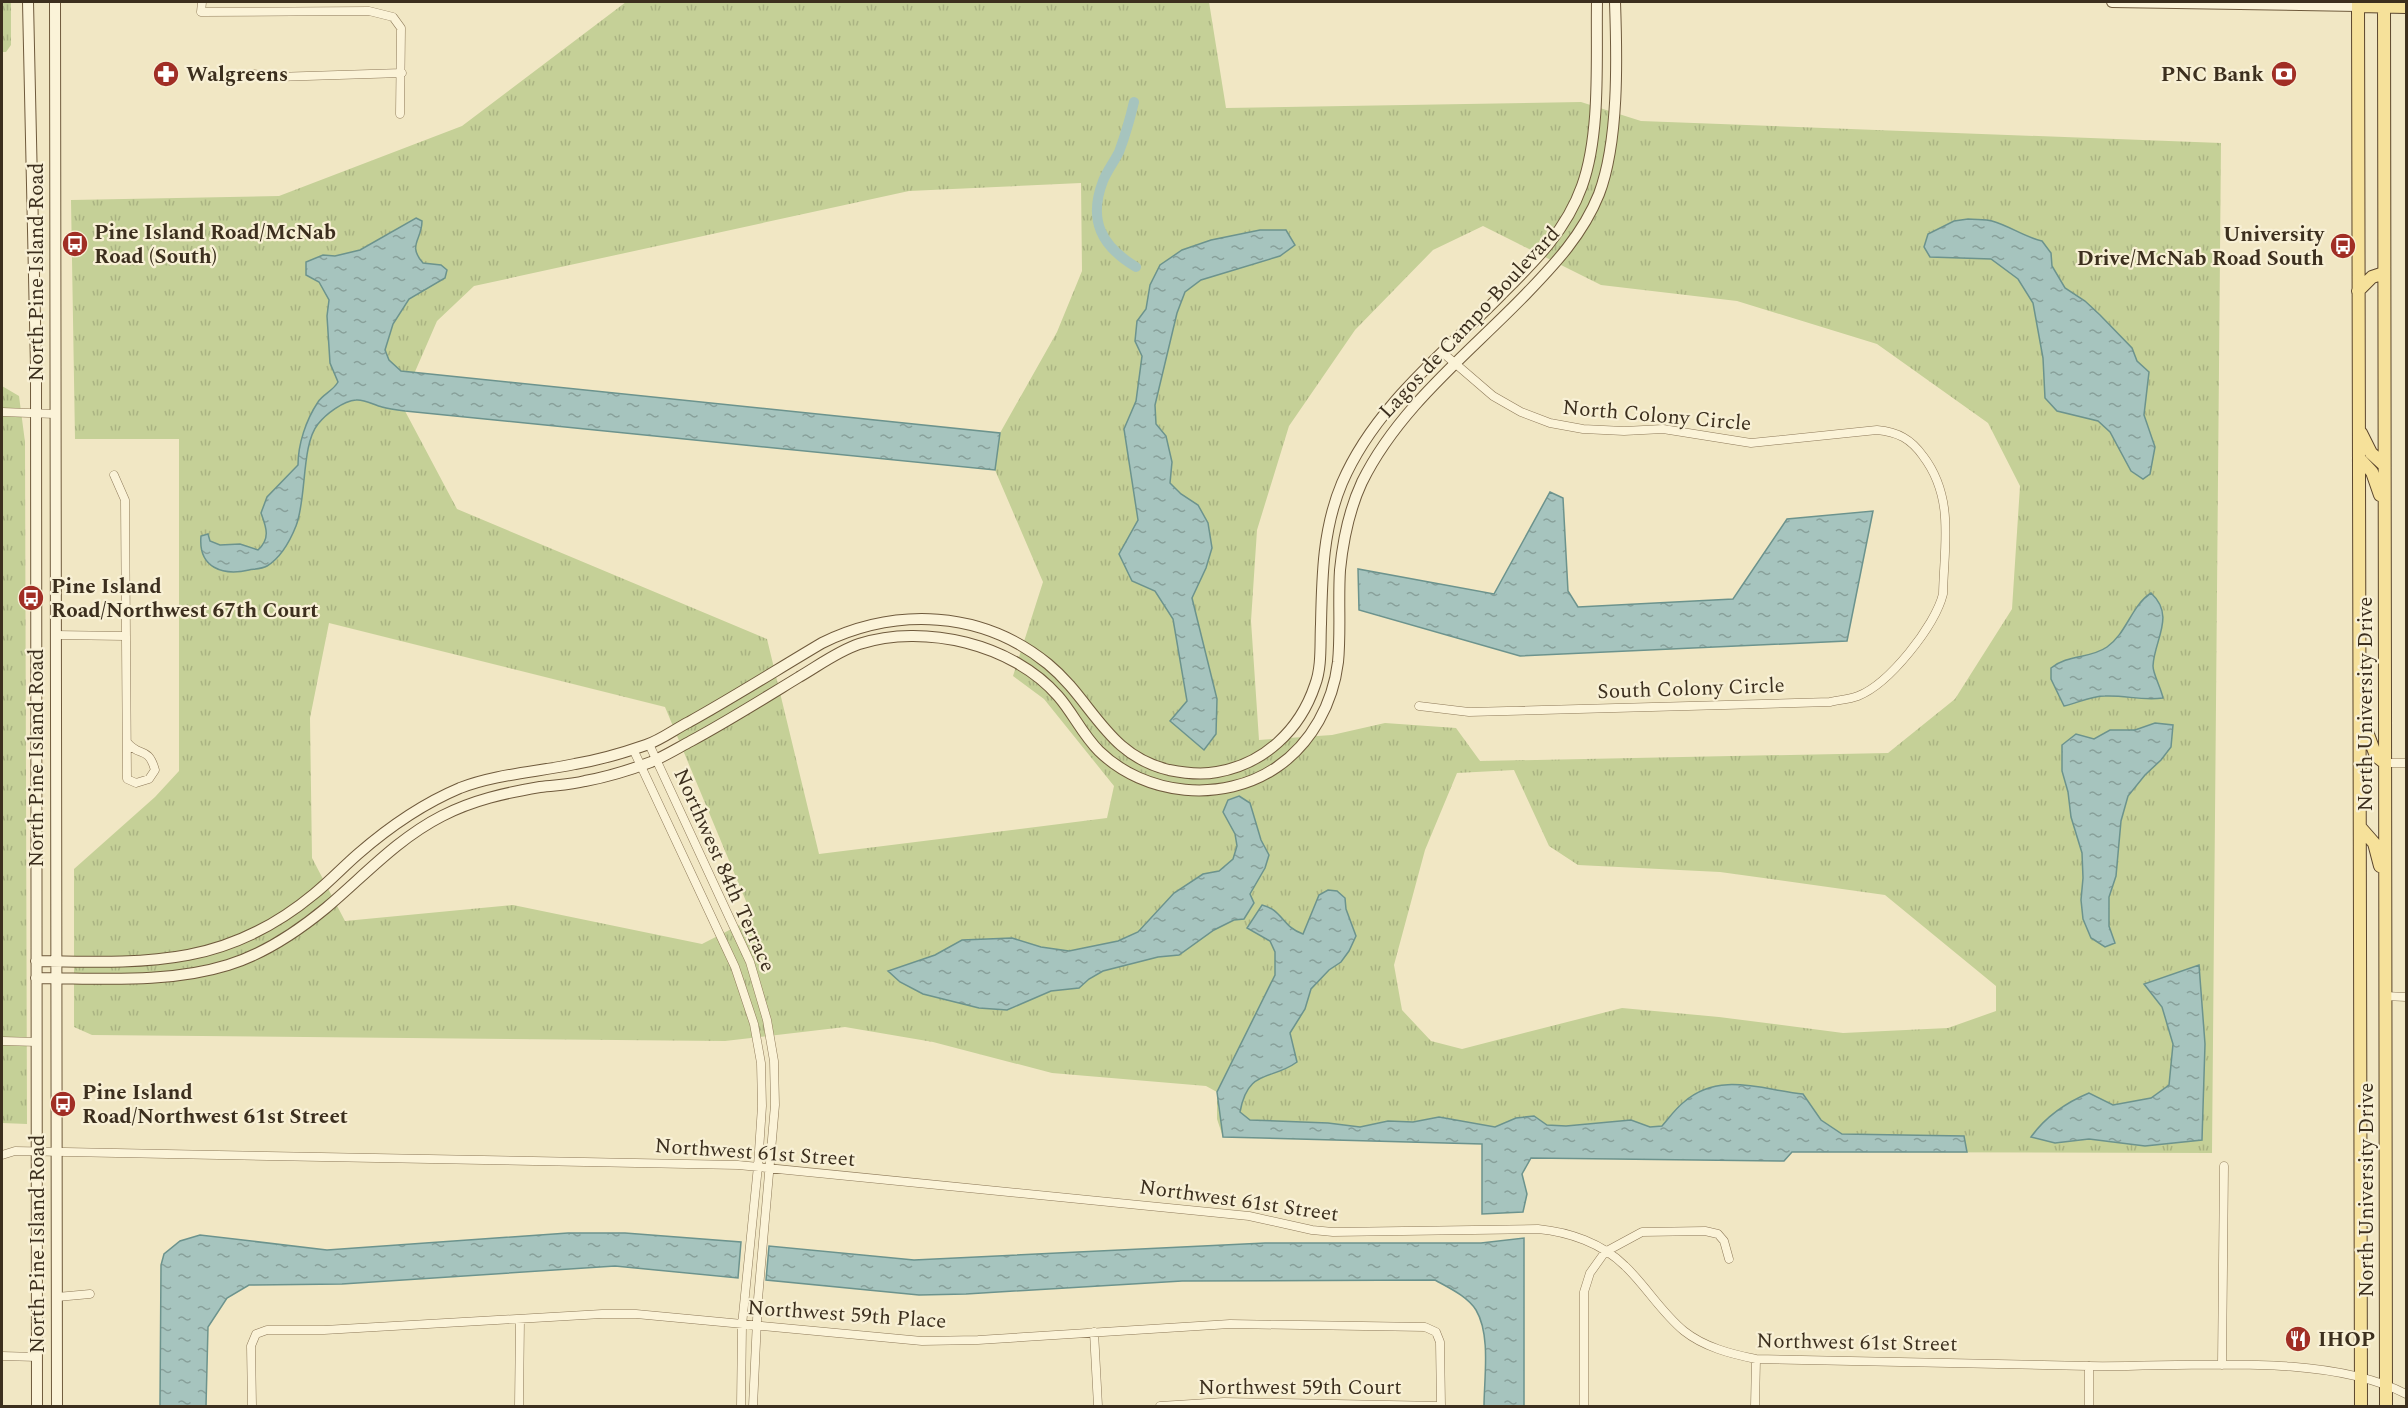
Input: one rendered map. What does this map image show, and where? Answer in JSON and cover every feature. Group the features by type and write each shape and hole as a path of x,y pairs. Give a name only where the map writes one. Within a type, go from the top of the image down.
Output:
{"main road":[{"path":"2358,4 2406,7"},
{"name":"North University Drive","path":"2358,4 2361,1407"},
{"name":"North University Drive","path":"2384,4 2386,1407"},
{"path":"2358,291 2372,278 2384,273"},
{"path":"2359,429 2371,453 2383,464"},
{"path":"2359,458 2372,472 2384,505"},
{"path":"2359,708 2376,756 2385,763"},
{"path":"2360,826 2374,843 2385,888"}],"street":[{"name":"North Pine Island Road","path":"28,2 36,414 37,1407"},
{"name":"North Pine Island Road","path":"55,2 57,1407"},
{"path":"202,2 201,12 369,11 393,17 401,28 400,114"},
{"path":"369,2 369,11"},
{"name":"Lagos de Campo Boulevard","path":"36,961 131,962 197,954 226,946 255,934 285,916 315,894 375,840 402,819 430,802 462,788 495,778 577,764 649,744 822,643 849,630 881,621 916,618 949,620 987,630 1018,644 1048,664 1071,687 1111,738 1128,753 1155,766 1184,773 1217,772 1246,763 1269,751 1288,734 1303,712 1316,684 1320,657 1322,575 1326,532 1341,485 1358,450 1380,418 1538,258 1571,213 1583,184 1591,154 1594,124 1597,2"},
{"name":"Lagos de Campo Boulevard","path":"36,978 168,976 201,972 233,964 264,950 297,930 414,832 438,818 469,803 500,794 581,783 656,760 713,729 832,657 856,645 884,638 949,637 982,646 1011,660 1036,676 1059,696 1079,727 1098,750 1119,767 1150,783 1184,791 1217,790 1249,781 1275,768 1301,747 1319,722 1334,681 1338,660 1340,575 1344,534 1358,492 1374,459 1393,430 1554,265 1572,243 1587,219 1600,190 1609,157 1613,124 1615,2"},
{"path":"2112,2 2358,4"},
{"path":"253,74 275,77 402,73"},
{"path":"1498,298 1511,310"},
{"name":"North Colony Circle","path":"1443,353 1493,396 1521,412 1550,423 1583,429 1624,431 1662,429 1752,443 1877,430 1893,431 1905,437 1916,446 1933,471 1944,496 1943,594 1940,610 1931,621"},
{"path":"2,412 55,414"},
{"path":"114,475 125,500 127,779 136,783 149,779 155,770 152,758 145,752 131,747 127,742"},
{"name":"South Colony Circle","path":"1419,706 1469,712 1830,702 1858,696 1889,674 1931,621"},
{"path":"55,635 125,636"},
{"path":"1312,693 1334,681"},
{"name":"Northwest 84th Terrace","path":"649,744 750,962 767,1020 774,1061 775,1105 756,1326 753,1407"},
{"name":"Northwest 84th Terrace","path":"633,749 735,967 754,1024 761,1063 762,1106 758,1166 742,1325 741,1407"},
{"path":"2385,763 2406,764"},
{"path":"2385,996 2406,997"},
{"path":"2,1041 37,1042"},
{"name":"Northwest 61st Street","path":"2,1155 15,1151 758,1166 1250,1216 1312,1230 1333,1232 1538,1229 1559,1231 1580,1237 1624,1264 1665,1313 1685,1332 1731,1354 1756,1359 2089,1366 2291,1367 2361,1377 2386,1383 2406,1394"},
{"path":"2222,1365 2224,1166"},
{"path":"1584,1407 1584,1292 1590,1273 1605,1252 1642,1232 1705,1231 1718,1234 1724,1241 1729,1259"},
{"path":"57,1297 90,1294"},
{"name":"Northwest 59th Place","path":"252,1407 251,1346 256,1334 267,1330 324,1330 602,1314 636,1314 921,1341 1230,1324 1425,1327 1436,1332 1440,1342 1441,1406"},
{"path":"519,1407 520,1319"},
{"path":"1094,1332 1098,1407"},
{"path":"2,1356 37,1357"},
{"path":"1755,1407 1756,1359"},
{"path":"2089,1366 2089,1407"},
{"name":"Northwest 59th Court","path":"1160,1407 1224,1402 1441,1406"}],"green space":[{"path":"2,2 11,2 11,45 6,52 2,52"},
{"path":"626,2 1209,2 1226,108 1581,102 1641,121 2221,143 2212,1153 1792,1152 1784,1161 1531,1158 1482,1144 1223,1137 1217,1119 1217,1092 1206,1086 1052,1073 933,1042 845,1027 725,1041 92,1035 74,1027 74,869 155,797 179,771 179,439 75,439 71,200 279,196 462,126","holes":["1081,183 1082,271 1057,332 1000,433 414,374 437,321 474,286 909,191","1483,226 1601,285 1737,301 1877,344 1988,423 2020,486 2012,609 1955,699 1888,753 1480,761 1456,728 1385,723 1332,735 1259,740 1251,621 1257,530 1289,426 1355,330 1433,250","405,411 995,470 1043,582 1013,676 1044,699 1114,786 1107,818 819,854 767,639 457,509","329,623 665,707 753,918 702,944 513,905 345,921 312,858 310,718","1514,770 1549,846 1578,865 1720,872 1885,895 1996,986 1996,1011 1948,1028 1843,1033 1719,1017 1622,1008 1462,1049 1431,1041 1402,1010 1394,965 1425,850 1457,773"]},
{"path":"2,386 19,396 25,442 27,1124 2,1123"}],"water":[{"path":"416,218 422,221 416,242 418,257 423,263 441,265 447,270 445,278 409,299 393,324 385,350 389,360 401,371 1000,433 995,470 405,411 356,400 340,405 330,412 313,433 306,458 302,501 296,526 281,553 267,566 261,568 230,572 214,567 204,556 201,536 208,534 210,541 220,545 240,544 258,550 262,546 266,532 261,513 267,497 298,465 301,441 310,416 320,399 338,382 330,363 327,316 329,300 319,282 306,275 306,262 323,255 335,256 360,250"},
{"path":"1968,219 1992,221 2042,241 2051,253 2052,266 2065,288 2085,301 2100,315 2132,348 2137,361 2149,372 2144,415 2155,447 2150,474 2143,479 2131,471 2110,432 2098,421 2057,411 2045,398 2043,358 2033,303 2018,279 1991,259 1930,257 1924,247 1928,234 1954,221"},
{"path":"1260,230 1286,230 1295,245 1280,256 1201,280 1185,292 1177,313 1155,405 1156,424 1166,436 1172,462 1170,483 1181,494 1198,505 1208,523 1212,548 1206,568 1192,598 1217,699 1216,734 1204,750 1170,721 1187,701 1173,619 1155,591 1132,581 1119,554 1138,520 1124,429 1136,401 1142,356 1135,341 1137,321 1146,309 1150,285 1160,265 1182,250 1211,240"},
{"path":"1550,492 1563,498 1568,591 1578,607 1733,599 1787,519 1873,511 1847,641 1520,656 1359,610 1358,569 1494,594"},
{"path":"2151,593 2162,610 2162,628 2153,666 2163,698 2100,696 2064,706 2051,679 2051,668 2065,660 2107,647 2120,634 2138,605"},
{"path":"2155,723 2173,725 2171,747 2128,796 2121,821 2116,876 2109,897 2109,926 2115,943 2105,947 2091,938 2083,919 2082,853 2071,817 2068,792 2062,771 2062,745 2076,734 2094,739 2110,730 2135,730"},
{"path":"1239,796 1250,803 1261,840 1269,855 1265,868 1250,894 1254,903 1244,919 1234,920 1214,930 1179,955 1158,957 1103,971 1079,988 1051,991 1007,1010 979,1008 923,994 900,982 888,971 935,955 962,940 1012,938 1041,947 1069,951 1118,941 1138,932 1174,893 1203,874 1219,871 1233,859 1237,846 1235,834 1223,812 1228,800"},
{"path":"1328,890 1337,891 1345,898 1346,909 1356,936 1341,962 1329,970 1311,989 1305,1009 1290,1033 1297,1062 1262,1078 1249,1088 1240,1112 1250,1120 1328,1123 1360,1127 1388,1121 1413,1122 1439,1117 1495,1127 1516,1118 1534,1116 1547,1125 1566,1126 1631,1120 1650,1127 1662,1126 1681,1104 1698,1093 1712,1087 1742,1085 1803,1094 1821,1120 1842,1134 1964,1136 1967,1152 1792,1152 1784,1161 1531,1158 1522,1174 1527,1194 1523,1212 1482,1214 1482,1144 1223,1137 1217,1092 1275,975 1275,952 1270,941 1247,928 1262,905 1269,907 1296,931 1303,934 1319,895"},
{"path":"2199,965 2205,1044 2202,1140 2145,1146 2089,1139 2055,1143 2031,1137 2057,1111 2089,1093 2113,1105 2151,1098 2169,1085 2173,1044 2162,1007 2144,984"},
{"path":"568,1233 625,1233 741,1242 738,1278 615,1266 342,1284 249,1285 227,1298 208,1327 206,1406 160,1406 161,1265 164,1254 180,1241 200,1235 327,1250"},
{"path":"1524,1238 1524,1406 1484,1406 1485,1344 1481,1320 1468,1301 1435,1280 1182,1281 919,1295 766,1280 769,1246 914,1260 1265,1243 1481,1243"}],"waterway":[{"path":"1134,102 1119,152 1103,181 1097,208 1098,220 1106,241 1124,259 1136,267"}],"place":[{"name":"Walgreens","path":"166,74"},
{"name":"PNC Bank","path":"2284,74"},
{"name":"Pine Island Road/McNab Road (South)","path":"75,244"},
{"name":"University Drive/McNab Road South","path":"2343,246"},
{"name":"Pine Island Road/Northwest 67th Court","path":"31,598"},
{"name":"Pine Island Road/Northwest 61st Street","path":"63,1104"},
{"name":"IHOP","path":"2298,1339"}]}
